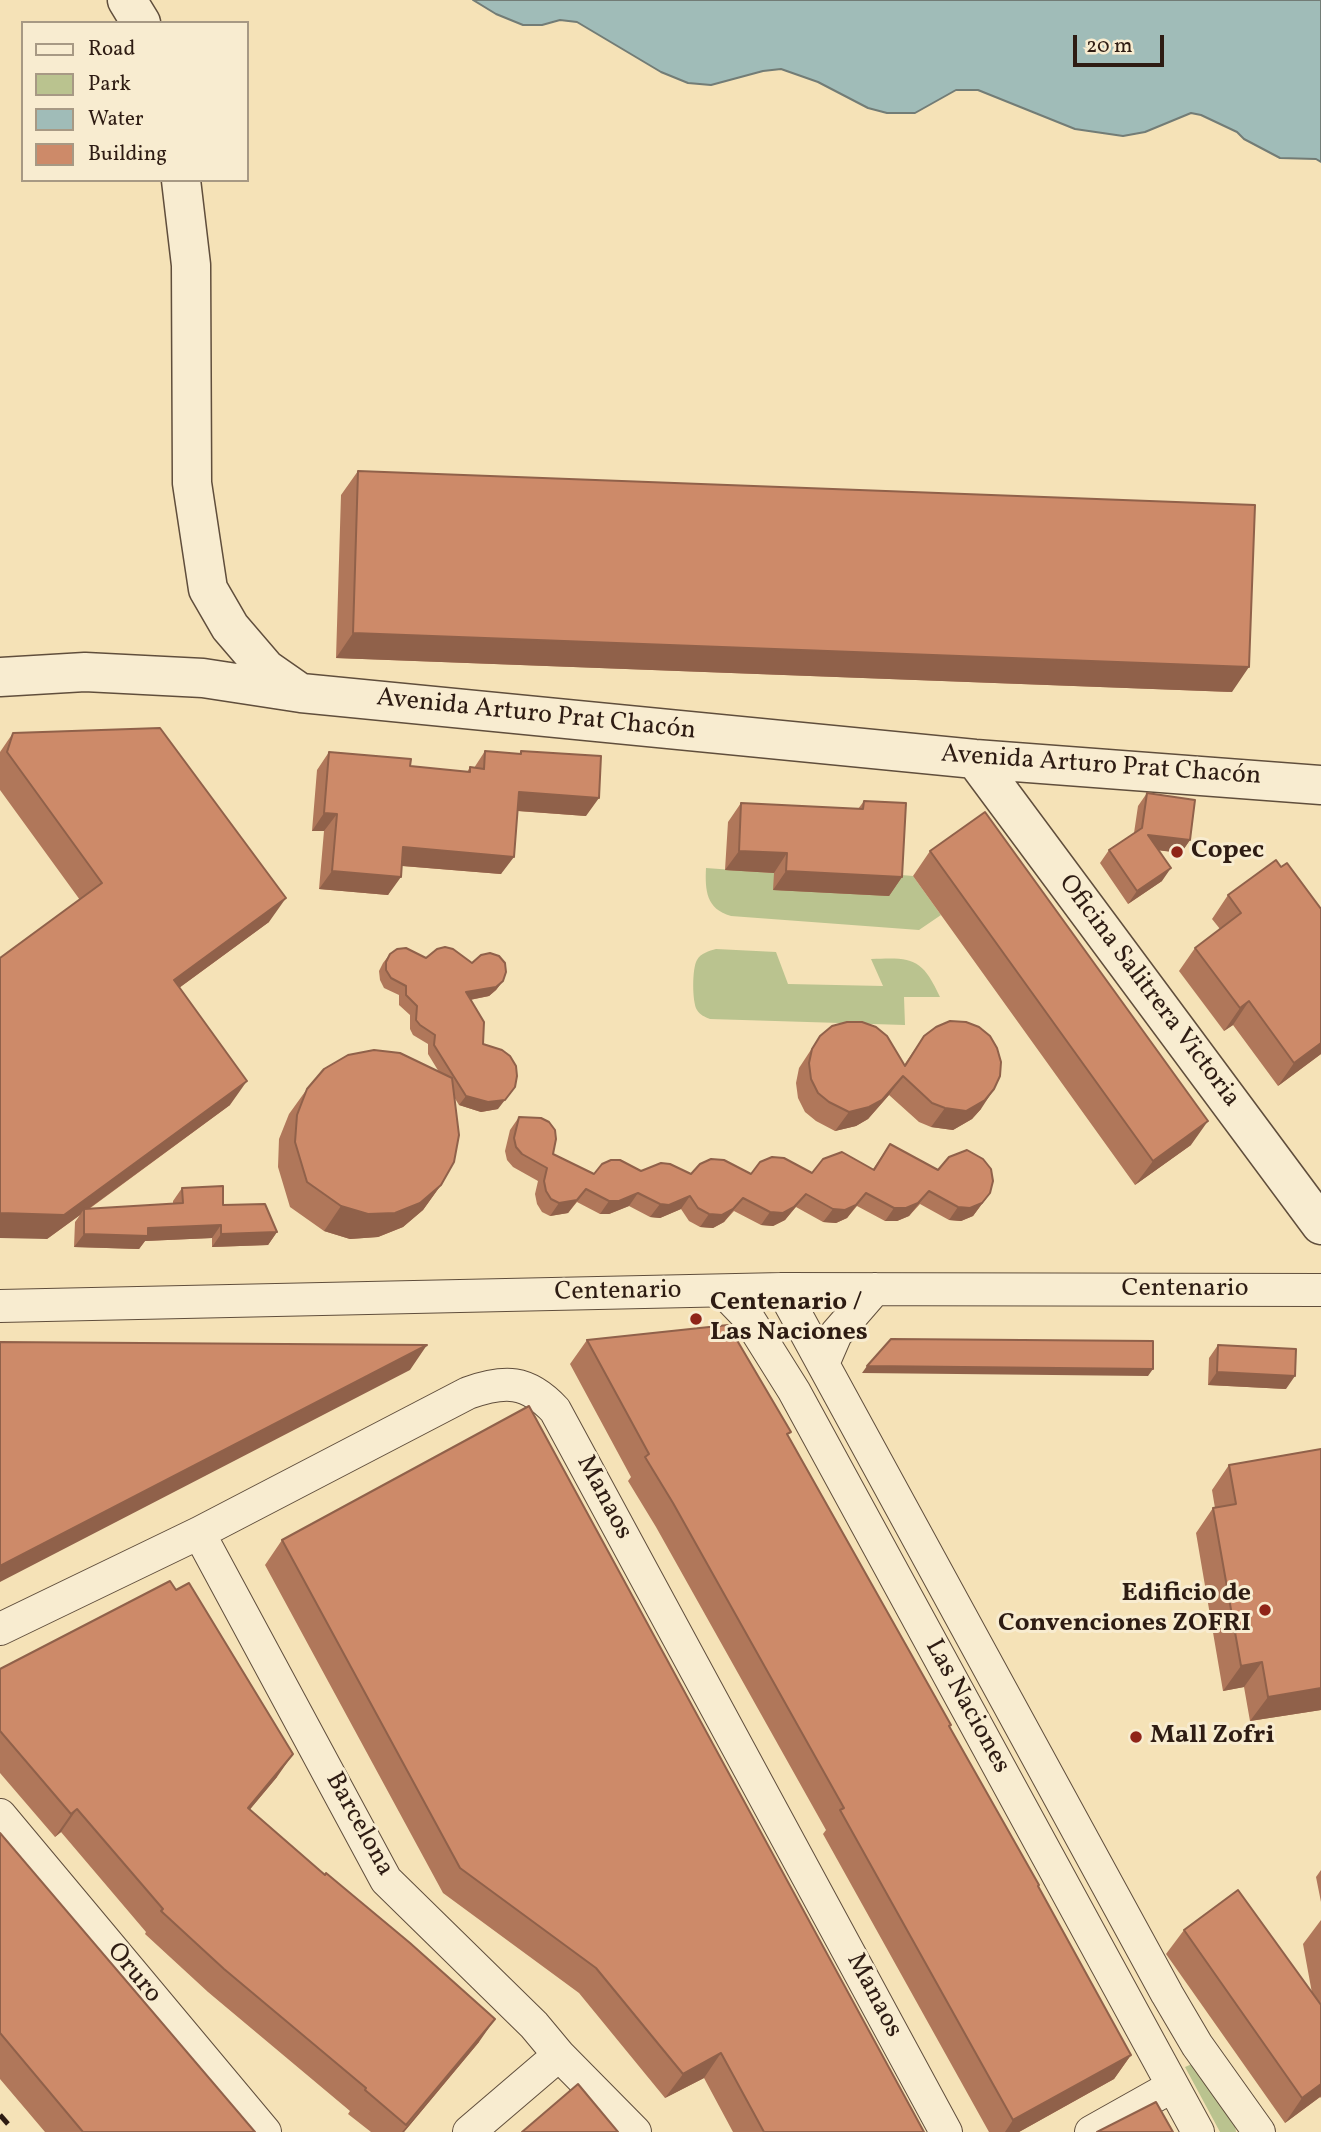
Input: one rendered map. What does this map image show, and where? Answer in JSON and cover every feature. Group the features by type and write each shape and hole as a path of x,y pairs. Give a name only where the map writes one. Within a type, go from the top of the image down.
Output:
{"street":[{"path":"127,0 140,21"},
{"name":"Avenida Arturo Prat Chacón","path":"181,182 191,265 192,483 208,589 230,627 266,668 301,693 975,759 1321,785"},
{"path":"0,677 85,672 203,678 301,693"},
{"name":"Oficina Salitrera Victoria","path":"975,759 1321,1225"},
{"name":"Centenario","path":"0,1306 782,1289 1321,1290"},
{"name":"Las Naciones","path":"782,1289 1167,1994 1197,2045 1259,2132"},
{"path":"823,1364 836,1334 875,1289"},
{"name":"Las Naciones","path":"723,1291 747,1317 794,1391 1198,2132"},
{"name":"Manaos","path":"0,1629 199,1533 468,1393 493,1385 523,1386 541,1395 555,1410 946,2132"},
{"name":"Barcelona","path":"199,1533 386,1880 534,2025 635,2132"},
{"name":"Oruro","path":"0,1815 265,2132"},
{"path":"469,2132 559,2054"},
{"path":"1091,2132 1173,2086"}],"green space":[{"path":"706,868 774,873 774,890 890,874 913,876 941,915 919,930 731,916 712,904 707,891"},
{"path":"716,949 776,952 788,984 883,986 871,959 907,960 928,974 940,997 904,997 905,1025 710,1019 704,1017 695,1006 693,977 699,958"},
{"path":"1192,2064 1235,2125 1236,2132 1220,2132 1185,2067"}],"water":[{"path":"473,0 1321,0 1321,162 1316,159 1280,158 1244,139 1237,132 1191,113 1145,132 1123,136 1075,129 978,90 956,90 915,113 887,113 868,108 818,82 781,69 711,85 688,83 661,72 577,22 560,20 542,25 523,25 496,14"}],"building":[{"path":"358,471 1255,505 1249,667 353,633"},
{"path":"160,728 286,898 174,980 247,1081 64,1215 0,1213 0,958 102,883 7,752 13,733"},
{"path":"485,751 601,756 599,798 519,792 514,857 403,847 401,877 332,871 337,814 324,813 329,752 411,759 410,766 470,772 470,767 484,769"},
{"path":"1147,793 1195,800 1190,840 1148,835 1171,868 1137,891 1109,850 1142,828"},
{"path":"864,801 906,803 902,877 786,871 787,853 739,851 741,803 863,809"},
{"path":"985,812 1208,1121 1153,1161 930,851"},
{"path":"1276,860 1281,867 1287,863 1321,909 1321,1043 1294,1063 1249,1001 1240,1008 1195,948 1241,913 1228,895"},
{"path":"406,948 426,958 437,949 453,949 472,963 481,955 490,953 499,956 505,963 503,981 496,987 466,992 484,1022 483,1044 502,1050 516,1066 515,1087 505,1100 488,1102 466,1096 434,1045 435,1035 416,1020 417,1006 406,995 406,986 391,978 386,970 390,954 397,949"},
{"path":"950,1021 966,1022 979,1027 990,1036 1001,1062 1000,1076 994,1089 985,1100 966,1111 932,1103 903,1076 882,1100 869,1107 849,1112 818,1093 811,1079 809,1063 812,1049 820,1036 832,1026 862,1022 876,1027 887,1036 905,1066 924,1036"},
{"path":"374,1050 400,1053 452,1078 459,1135 454,1162 441,1185 420,1203 395,1213 368,1214 341,1206 307,1182 295,1142 297,1115 307,1089 324,1069 348,1055"},
{"path":"519,1117 541,1118 549,1122 555,1130 553,1154 594,1174 602,1164 620,1160 641,1171 661,1163 670,1164 691,1174 700,1164 711,1159 724,1160 751,1174 760,1162 772,1157 784,1158 812,1173 823,1159 842,1152 874,1170 890,1144 938,1170 949,1157 967,1150 983,1159 991,1169 993,1181 990,1193 982,1203 970,1208 958,1207 929,1191 918,1203 906,1208 894,1208 866,1193 856,1205 845,1210 833,1209 806,1194 794,1207 783,1213 770,1212 743,1198 733,1209 722,1215 709,1214 698,1208 690,1196 669,1205 660,1204 638,1193 619,1201 609,1201 586,1189 577,1200 559,1203 551,1199 546,1191 544,1181 547,1168 522,1154 516,1147 514,1138"},
{"path":"223,1186 223,1205 265,1204 277,1232 221,1234 221,1225 148,1228 148,1236 84,1234 84,1209 183,1203 182,1188"},
{"path":"728,1325 791,1432 787,1434 951,1725 949,1726 1131,2055 1013,2120 840,1810 844,1808 645,1457 649,1454 587,1340"},
{"path":"891,1339 1153,1341 1153,1369 867,1366"},
{"path":"0,1342 427,1345 0,1566"},
{"path":"1218,1345 1296,1349 1295,1376 1217,1372"},
{"path":"529,1406 924,2132 764,2132 721,2053 683,2074 596,1968 460,1868 282,1540"},
{"name":"Edificio de Convenciones ZOFRI","path":"1321,1449 1321,1688 1268,1697 1262,1662 1241,1666 1213,1508 1236,1504 1229,1465"},
{"path":"170,1581 176,1590 189,1583 293,1754 248,1808 325,1875 326,1873 410,1943 495,2019 406,2125 224,1969 161,1911 163,1909 77,1809 71,1814 0,1731 0,1669"},
{"path":"0,1833 255,2132 83,2132 0,2033"},
{"path":"1238,1890 1321,2005 1321,2084 1302,2098 1184,1930"},
{"path":"578,2084 618,2132 522,2132"},
{"path":"1156,2102 1173,2132 1097,2132"}],"railway":[{"path":"0,2115 15,2132"}],"place":[{"name":"Copec","path":"1177,852"},
{"name":"Centenario / Las Naciones","path":"696,1319"},
{"name":"Edificio de Convenciones ZOFRI","path":"1265,1610"},
{"name":"Mall Zofri","path":"1136,1737"}]}
